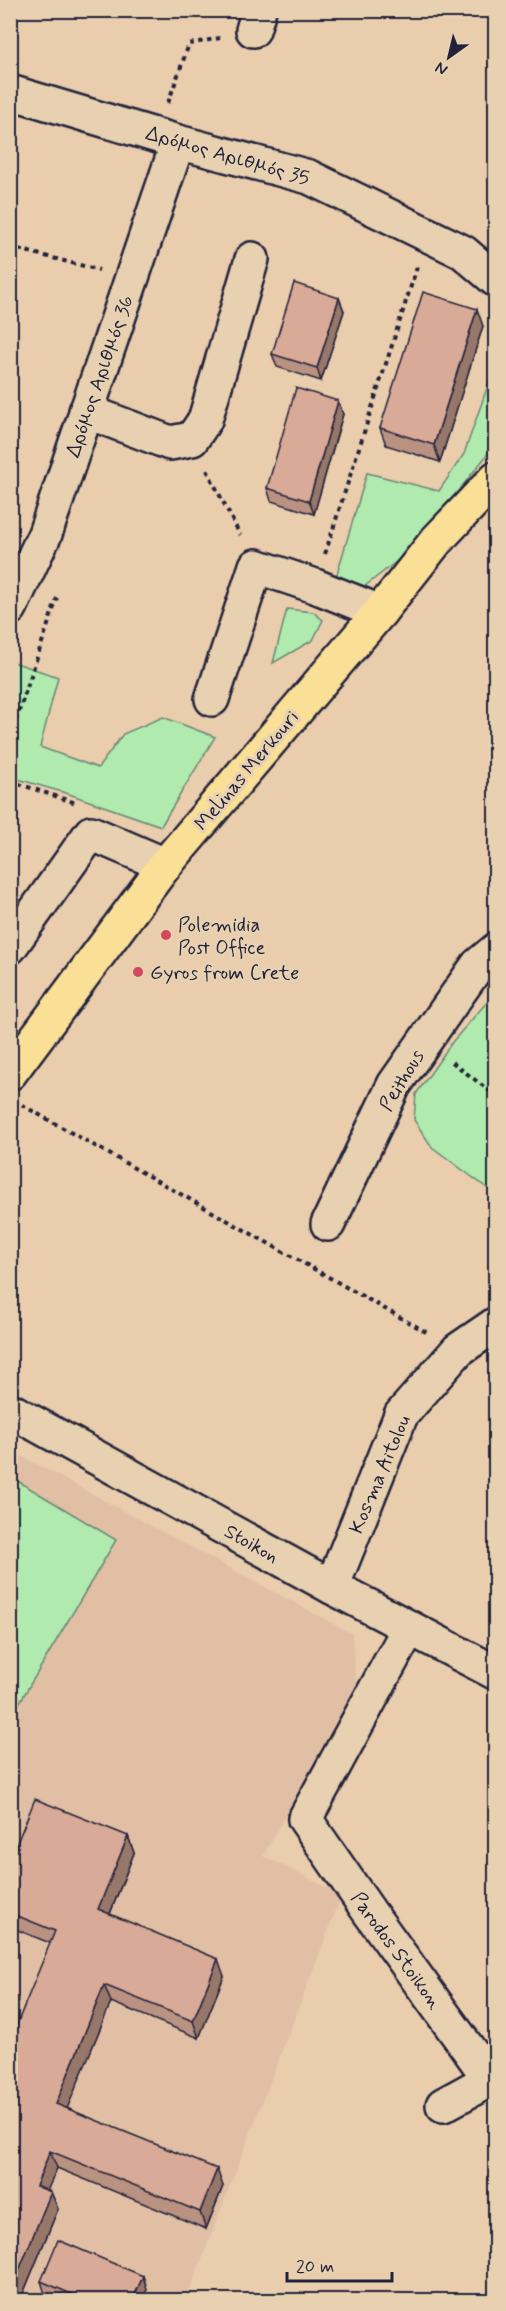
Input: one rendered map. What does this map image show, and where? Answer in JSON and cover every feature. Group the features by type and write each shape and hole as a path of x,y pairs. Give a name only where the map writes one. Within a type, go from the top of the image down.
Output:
{"main road":[{"name":"Melinas Merkouri","path":"14,1075 165,865 380,612 436,541 495,478"}],"street":[{"name":"Δρόμος Αριθμός 35","path":"10,92 168,139 309,177 464,252 495,280"},
{"name":"Δρόμος Αριθμός 36","path":"10,608 45,534 132,278 168,139"},
{"path":"87,411 170,443 192,440 205,420 252,259"},
{"path":"212,699 256,566 380,612"},
{"path":"10,947 91,833 165,865"},
{"name":"Peithous","path":"328,1224 394,1085 478,965 495,950"},
{"name":"Kosma Aitolou","path":"332,1587 401,1415 458,1350 495,1324"},
{"name":"Stoikon","path":"10,1410 332,1587 495,1672"},
{"name":"Parodos Stoikon","path":"409,1628 305,1820 370,1913 493,2077 442,2105"}],"path":[{"path":"168,139 189,44 256,20"},
{"path":"315,586 428,235"},
{"path":"10,247 132,278"},
{"path":"192,440 256,566"},
{"path":"10,738 57,598"},
{"path":"10,781 76,803 91,833"},
{"path":"425,1041 495,1096"},
{"path":"14,1075 458,1350"}],"shaded area":[{"path":"10,1450 352,1634 356,1689 263,1856 342,1895 186,2300 11,2300"}],"green space":[{"path":"495,365 495,445 411,550 365,586 336,577 367,473 439,491 464,454"},
{"path":"287,609 313,612 323,620 313,640 273,663"},
{"path":"10,661 58,677 40,747 98,768 123,734 163,717 215,737 161,826 69,794 11,777"},
{"path":"495,993 495,1194 432,1147 414,1120 416,1094 453,1041"},
{"path":"11,1477 116,1540 11,1717"}],"building":[{"path":"294,283 339,298 317,368 272,354"},
{"path":"423,292 477,309 434,445 380,428"},
{"path":"296,388 338,401 309,501 267,488"},
{"path":"35,1799 128,1836 98,1909 218,1959 193,2021 104,1985 56,2104 217,2169 200,2212 50,2151 36,2186 51,2192 10,2292 10,2041 55,1931 10,1913 10,1860"},
{"path":"58,2240 143,2276 132,2301 88,2301 41,2281"}],"place":[{"name":"Polemidia Post Office","path":"166,935"},
{"name":"Gyros from Crete","path":"138,972"}]}
